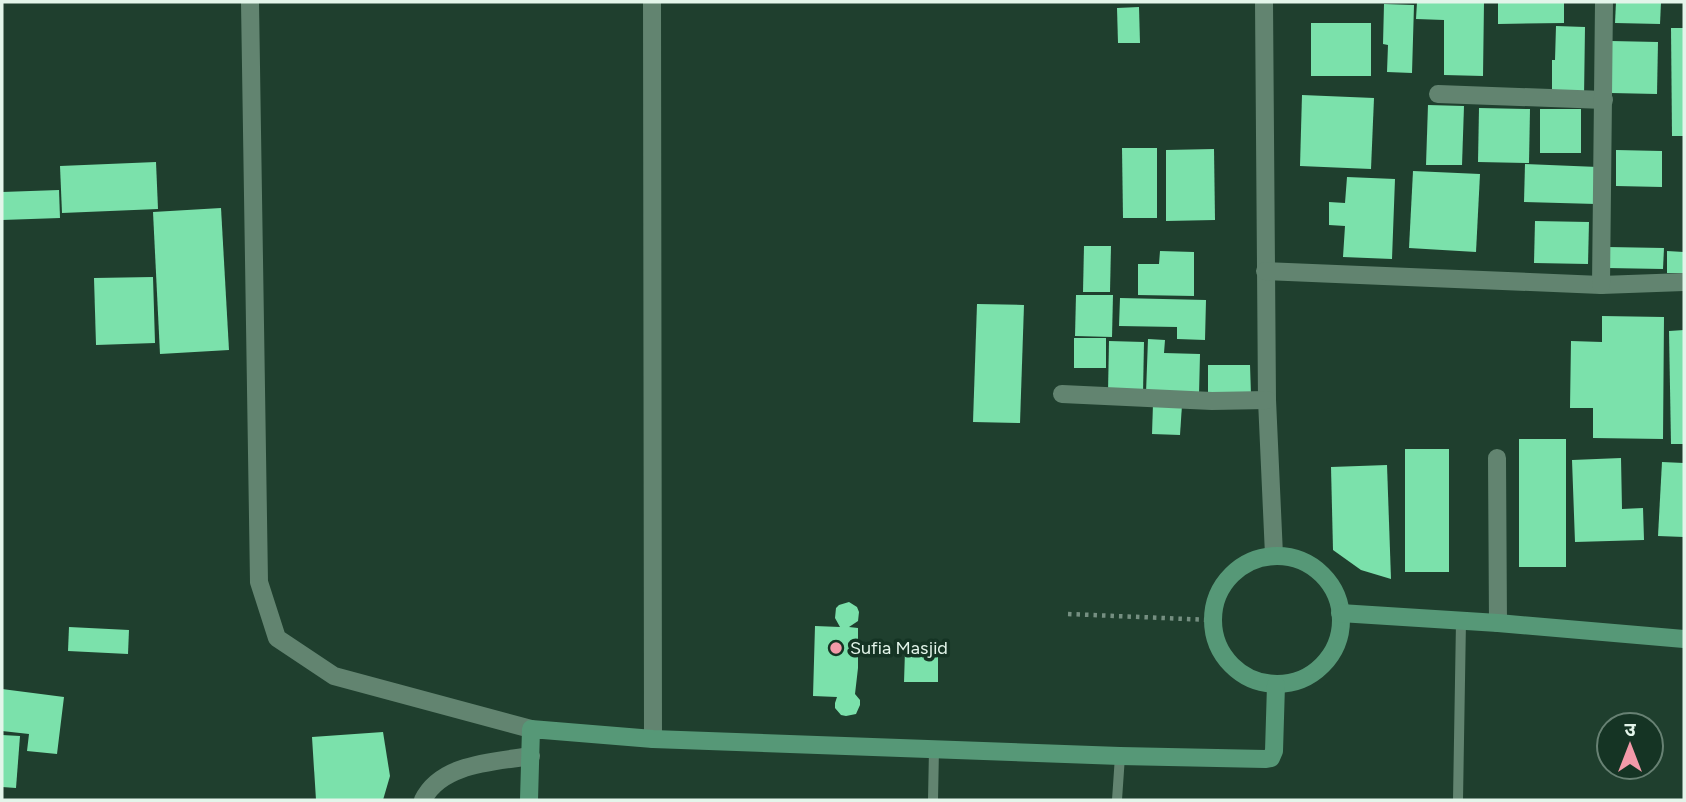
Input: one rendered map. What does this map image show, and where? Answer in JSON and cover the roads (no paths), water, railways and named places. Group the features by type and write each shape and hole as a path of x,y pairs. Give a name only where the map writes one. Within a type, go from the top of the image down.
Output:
{"street":[{"path":"250,2 259,582 277,638 334,676 531,729 653,739 1265,759 1271,758 1274,751 1276,685"},
{"path":"652,2 653,739"},
{"path":"1264,2 1267,400 1274,555"},
{"path":"1601,285 1604,2"},
{"path":"1438,94 1604,100"},
{"path":"1265,271 1601,285 1684,282"},
{"path":"1062,394 1212,401 1267,400"},
{"path":"1497,458 1498,623"},
{"path":"1274,555 1302,560 1323,575 1337,596 1342,621 1337,646 1322,667 1301,681 1276,685 1251,680 1230,666 1216,645 1211,620 1216,595 1231,574 1252,560 1274,555"},
{"path":"1340,613 1684,639"},
{"path":"529,800 531,729"},
{"path":"423,800 428,788 448,775 475,765 531,756"}],"lane":[{"path":"1458,800 1461,621"},
{"path":"933,800 934,749"},
{"path":"1118,800 1120,756"}],"place":[{"name":"Sufia Masjid","path":"836,648"}]}
